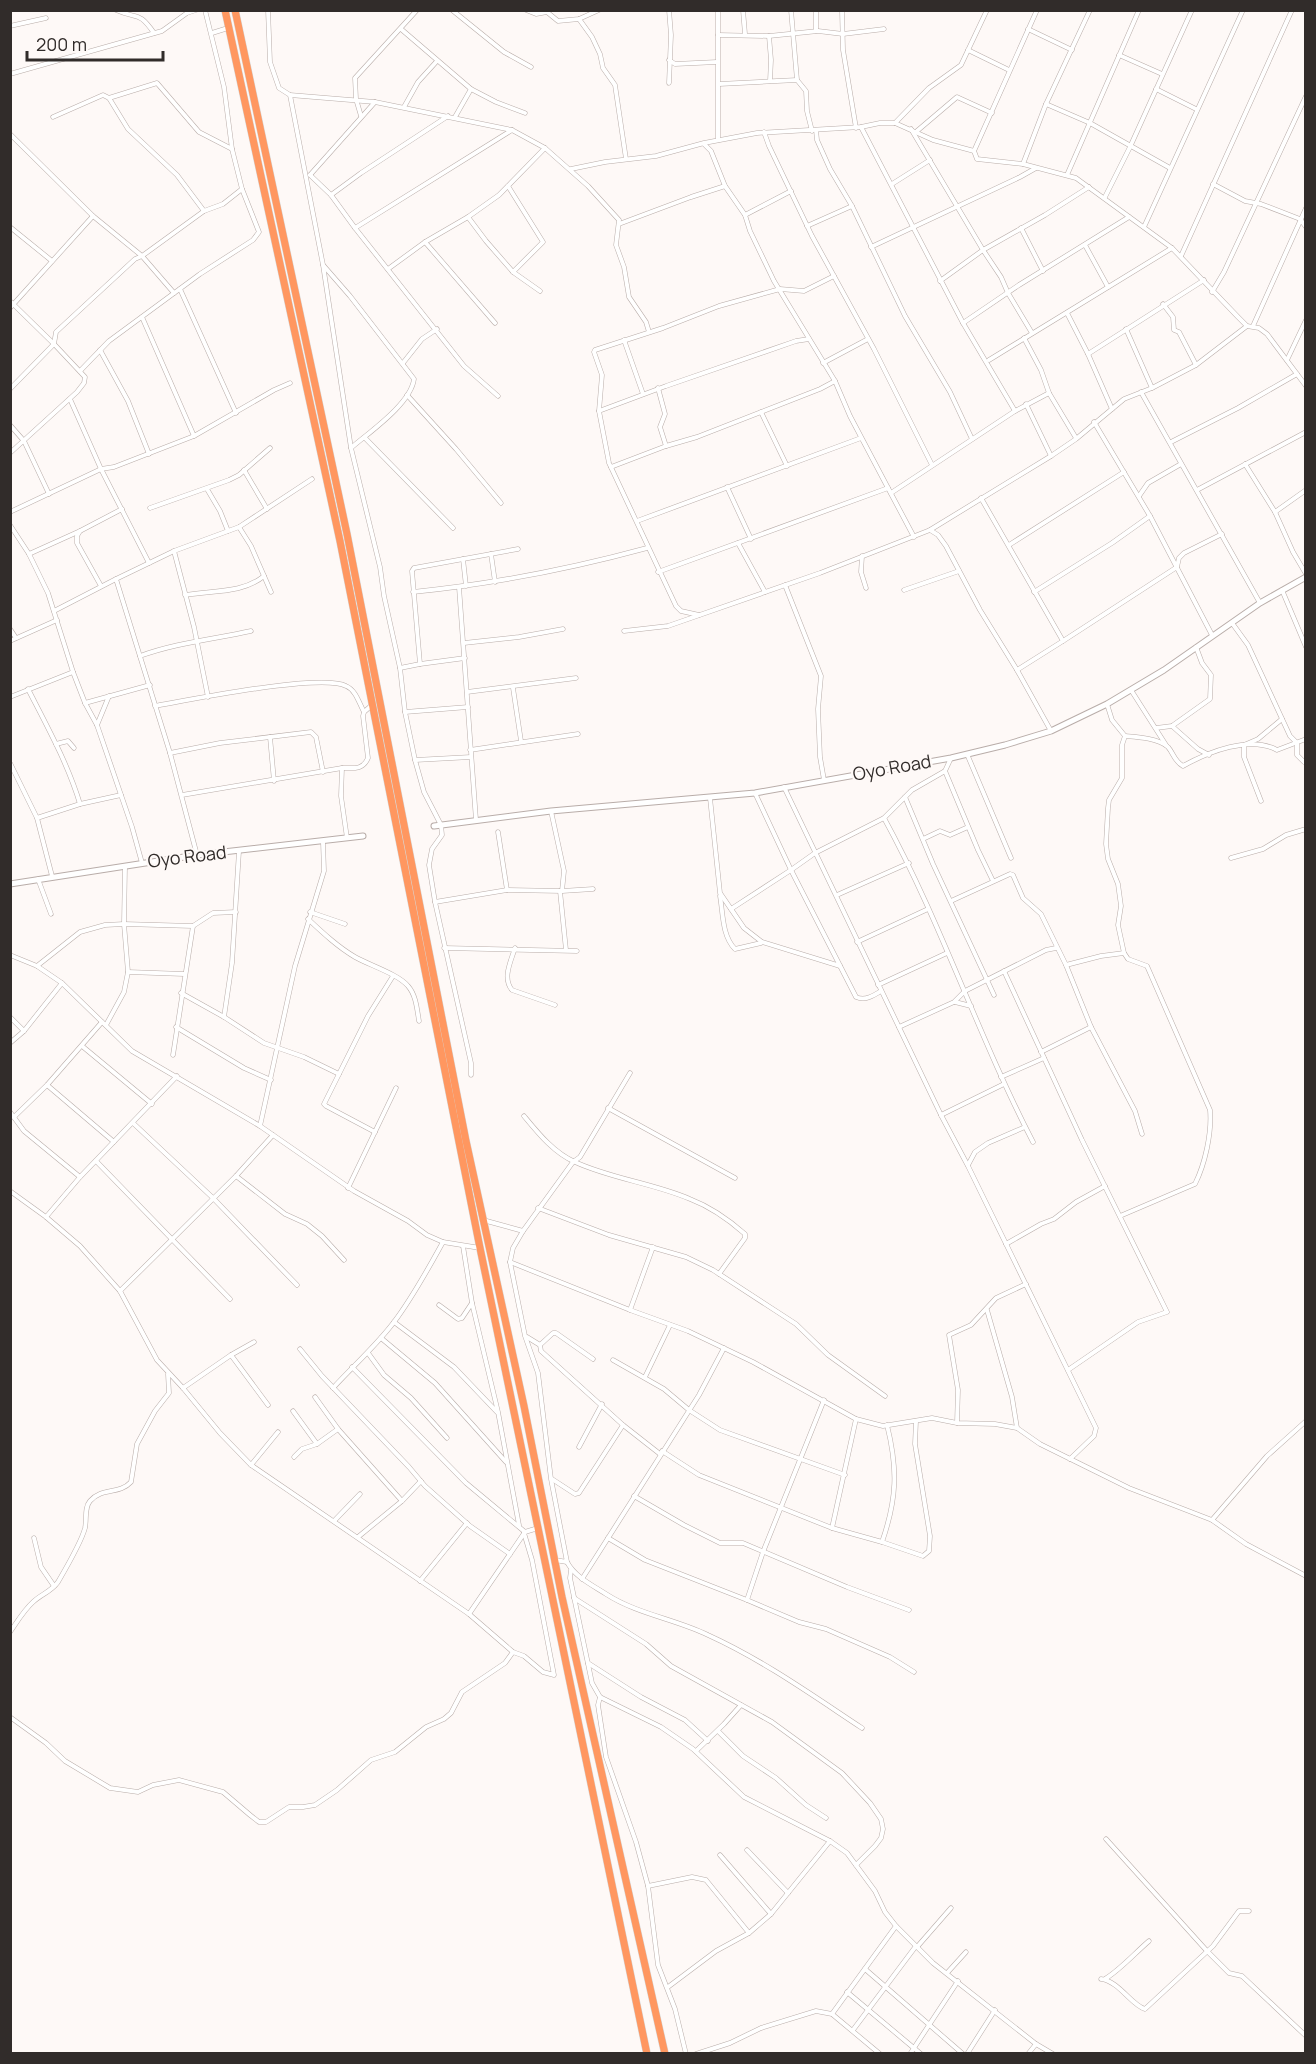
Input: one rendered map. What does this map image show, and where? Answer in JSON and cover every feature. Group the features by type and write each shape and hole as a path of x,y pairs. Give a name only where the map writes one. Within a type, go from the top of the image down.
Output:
{"highway":[{"path":"225,10 323,459 463,1142 483,1220 555,1560 665,2054"},
{"path":"235,10 347,534 463,1142 480,1248 647,2054"}],"street":[{"path":"116,10 139,16 154,33"},
{"path":"10,74 167,29 187,13 196,10"},
{"path":"80,371 100,350 142,317 253,240 260,232 242,189 232,149 224,87 205,10"},
{"path":"268,10 270,62 279,88 290,95 339,100 356,99 455,117 512,130 545,148 617,216 619,224 616,245 624,267 629,297 646,322 649,332"},
{"path":"361,116 354,84 358,73 417,10"},
{"path":"452,10 504,52 531,67"},
{"path":"526,10 536,14 547,12 558,21 579,19 599,10"},
{"path":"669,10 671,35 669,83"},
{"path":"718,10 718,140"},
{"path":"743,10 744,34"},
{"path":"791,10 797,80 806,91 807,111 817,140 905,316 950,392 972,439"},
{"path":"816,10 816,31"},
{"path":"842,10 843,50 859,128 891,184 912,229 963,323 1015,411"},
{"path":"895,123 929,88 961,65 987,10"},
{"path":"1037,10 974,152 977,159 1023,164 1067,175 1076,178 1104,197 1172,248 1204,280 1212,292 1250,326 1268,334 1305,386"},
{"path":"1023,164 1046,104 1090,10"},
{"path":"1067,175 1139,10"},
{"path":"1144,227 1243,10"},
{"path":"1181,256 1292,10"},
{"path":"1104,197 1130,147 1190,11"},
{"path":"10,26 46,18"},
{"path":"579,19 592,37 600,54 603,68 615,85 626,159"},
{"path":"212,33 229,28"},
{"path":"401,29 471,89 525,113"},
{"path":"718,34 769,36 816,31 843,34 884,29"},
{"path":"1029,29 1072,50"},
{"path":"769,36 770,81"},
{"path":"968,50 1009,70"},
{"path":"1119,55 1162,74"},
{"path":"669,60 675,64 717,62"},
{"path":"404,107 418,82 437,61"},
{"path":"719,84 797,80"},
{"path":"108,98 157,84 199,132 232,149"},
{"path":"455,117 471,89"},
{"path":"1156,89 1196,109"},
{"path":"53,117 103,95 108,98 128,129 177,175 204,211"},
{"path":"290,95 308,176 351,448 380,567 400,668 405,712 424,792 442,835 432,849 429,865 444,948 471,1063 471,1075"},
{"path":"1212,292 1224,272 1305,96"},
{"path":"917,132 957,97 992,113"},
{"path":"308,176 375,102"},
{"path":"1046,104 1090,123 1170,168"},
{"path":"331,195 369,167 448,116"},
{"path":"570,170 626,159 656,156 704,143 764,132 859,128 880,123 895,123 933,140 974,152"},
{"path":"910,129 1001,277 1032,333"},
{"path":"355,228 512,130"},
{"path":"764,132 807,226 932,465"},
{"path":"10,134 93,216 142,256 174,293"},
{"path":"704,143 711,151 725,186 745,214 750,231 780,289 835,381 861,438 914,537"},
{"path":"388,269 425,242 468,217 499,195 545,148"},
{"path":"891,184 930,160"},
{"path":"871,247 1020,177 1036,167"},
{"path":"308,176 331,195 464,366 498,396"},
{"path":"1213,184 1256,204 1300,219 1305,227"},
{"path":"508,186 543,242 513,272"},
{"path":"619,224 691,196 725,186"},
{"path":"940,280 983,250 1089,187"},
{"path":"10,389 54,344 56,332 135,259 204,211 224,204 242,189"},
{"path":"745,214 791,191"},
{"path":"807,226 852,206"},
{"path":"624,631 668,627 914,537 930,530 1051,456 1076,439 1124,399 1152,388 1196,365 1250,326 1305,208"},
{"path":"10,308 12,302 93,216"},
{"path":"468,217 513,272 540,291"},
{"path":"963,323 1129,217"},
{"path":"10,227 52,261"},
{"path":"1020,228 1043,271"},
{"path":"425,242 495,323"},
{"path":"1085,246 1108,287"},
{"path":"989,360 1172,248"},
{"path":"323,265 403,363 414,381 406,395 378,427 351,448"},
{"path":"700,615 681,611 676,606 658,572 611,467 598,411 602,375 594,352 719,306 780,289 804,291 834,276"},
{"path":"1088,354 1163,304 1204,280"},
{"path":"180,289 236,413"},
{"path":"10,453 70,399 84,383 85,377 12,302"},
{"path":"1163,304 1173,317 1174,330 1179,333 1196,365"},
{"path":"1067,313 1112,409"},
{"path":"142,317 194,436"},
{"path":"1287,360 1305,320"},
{"path":"1126,329 1152,388"},
{"path":"403,363 422,339 437,330"},
{"path":"1024,338 1041,370 1049,393 1076,439"},
{"path":"598,411 658,388 796,341 809,339"},
{"path":"823,363 868,339"},
{"path":"624,340 643,394"},
{"path":"100,350 128,401 149,454"},
{"path":"984,358 989,360"},
{"path":"989,360 989,366"},
{"path":"1171,442 1238,408 1297,374"},
{"path":"611,467 697,437 835,381"},
{"path":"10,512 101,469 114,468 194,436 290,382"},
{"path":"658,388 665,414 660,427 666,446"},
{"path":"1141,392 1260,603"},
{"path":"891,493 1026,404 1049,393"},
{"path":"406,395 456,449 501,503"},
{"path":"70,399 101,469 149,563"},
{"path":"1026,404 1051,456"},
{"path":"760,412 787,465"},
{"path":"1094,422 1139,496 1212,635"},
{"path":"10,425 24,441 49,494"},
{"path":"1197,490 1305,432"},
{"path":"364,438 453,528"},
{"path":"637,521 861,438"},
{"path":"150,508 230,480 244,471 270,447"},
{"path":"1139,496 1148,483 1181,464"},
{"path":"1245,464 1275,512 1305,575"},
{"path":"244,471 267,509"},
{"path":"1009,545 1124,472"},
{"path":"54,611 174,551 239,527 312,479"},
{"path":"727,487 751,539"},
{"path":"658,572 888,488"},
{"path":"207,489 228,531"},
{"path":"1275,512 1305,490"},
{"path":"981,498 1063,641"},
{"path":"28,554 122,509"},
{"path":"1034,592 1150,516"},
{"path":"10,525 28,554 54,611 73,672 85,703 97,725 142,863"},
{"path":"239,527 251,546 271,592"},
{"path":"930,530 938,535 946,546 980,610 1051,731"},
{"path":"80,531 77,543 101,586"},
{"path":"1017,670 1177,567 1179,558 1184,553 1222,534"},
{"path":"738,543 765,592"},
{"path":"413,592 495,582 592,563 647,548"},
{"path":"420,664 411,571 414,568 518,549"},
{"path":"174,551 208,697"},
{"path":"491,554 495,582"},
{"path":"862,556 861,572 866,588"},
{"path":"463,559 466,586"},
{"path":"1299,563 1305,560"},
{"path":"904,590 959,571"},
{"name":"Oyo Road","path":"437,825 755,793 951,758 1005,745 1051,731 1107,704 1164,670 1212,635 1305,575"},
{"path":"185,595 231,590 255,583 264,576"},
{"path":"116,579 170,753 197,855"},
{"path":"785,585 821,676 818,709 820,758 824,780"},
{"path":"459,587 476,820"},
{"path":"1281,590 1305,647"},
{"path":"10,641 57,620"},
{"path":"1232,623 1248,645 1290,736 1297,743 1297,755 1305,762"},
{"path":"10,629 16,638"},
{"path":"464,643 563,629"},
{"path":"140,656 166,646 251,631"},
{"path":"1156,729 1172,726 1210,699 1211,675 1202,663 1195,647"},
{"path":"400,668 465,658"},
{"path":"10,697 73,672"},
{"path":"467,692 576,678"},
{"path":"155,706 307,682 334,682 349,686 364,712 368,758 360,768 342,768 182,795"},
{"path":"85,703 150,685"},
{"path":"513,687 521,741"},
{"path":"28,688 56,744 80,804"},
{"path":"1131,690 1176,762 1183,766 1209,755 1258,740 1282,719"},
{"path":"97,725 110,695"},
{"path":"1107,704 1112,720 1125,736 1156,741 1167,747"},
{"path":"364,712 373,705"},
{"path":"405,712 468,707"},
{"path":"1172,726 1198,749 1209,755"},
{"path":"170,753 220,743 314,733 323,772"},
{"path":"470,750 579,734"},
{"path":"1120,1216 1196,1184 1205,1154 1210,1117 1210,1110 1147,966 1128,959 1124,953 1118,925 1121,906 1118,884 1108,859 1106,844 1109,800 1122,778 1122,745 1125,736"},
{"path":"270,737 274,781"},
{"path":"1244,745 1267,744 1277,750 1305,739"},
{"path":"56,744 68,741 74,748"},
{"path":"1244,745 1244,757 1261,801"},
{"path":"967,754 1011,858"},
{"path":"415,760 471,757"},
{"path":"731,909 815,852 884,818 912,790 945,771 951,758"},
{"path":"10,763 37,818 52,876"},
{"path":"342,768 341,796 347,838"},
{"path":"945,771 993,881"},
{"path":"784,787 940,1115 968,1166 1096,1428 1094,1436 1070,1459"},
{"path":"755,793 791,870 856,997 868,998 881,992"},
{"path":"37,818 80,804 121,795"},
{"path":"905,797 994,995"},
{"path":"710,798 720,893 729,943 735,949 762,942"},
{"path":"551,812 564,871 561,891 566,950"},
{"path":"884,818 909,863 1004,1084 1033,1142"},
{"path":"923,839 940,831 950,836 968,827"},
{"path":"1231,858 1263,849 1286,835 1305,829"},
{"path":"498,831 507,890"},
{"name":"Oyo Road","path":"11,882 197,855 363,836"},
{"path":"260,1126 295,966 324,871 323,842"},
{"path":"224,1017 232,963 239,851"},
{"path":"837,896 909,863"},
{"path":"14,1117 104,1023 123,992 128,972 124,924 125,866"},
{"path":"951,901 993,881 1013,875 1023,898 1041,914 1066,965 1091,1026 1135,1111 1142,1134"},
{"path":"38,878 51,914"},
{"path":"435,902 507,890 593,889"},
{"path":"720,893 744,928 762,942 840,967"},
{"path":"856,942 928,909"},
{"path":"37,966 80,932 124,924 193,926 213,913 236,912"},
{"path":"310,912 345,924"},
{"path":"308,919 330,939 357,958 374,964 407,984 419,1021"},
{"path":"173,1055 193,926"},
{"path":"444,948 577,951"},
{"path":"515,948 507,978 508,986 512,990 555,1005"},
{"path":"899,1027 954,1002 965,991 987,979 1046,950 1056,948"},
{"path":"878,985 947,953"},
{"path":"1066,965 1124,953"},
{"path":"10,955 37,966 62,983 132,1051 260,1126 348,1188 408,1221 422,1233 443,1242 480,1248"},
{"path":"1004,971 1167,1312 1138,1322 1068,1370"},
{"path":"128,972 184,974"},
{"path":"375,1132 326,1106 325,1101 368,1016 393,976"},
{"path":"10,1043 24,1031 62,983"},
{"path":"182,993 264,1043 304,1057 339,1074"},
{"path":"954,1002 971,1006"},
{"path":"10,1017 24,1031"},
{"path":"1041,1052 1091,1026"},
{"path":"176,1027 244,1068 271,1080"},
{"path":"82,1046 152,1104"},
{"path":"1001,1077 1044,1058"},
{"path":"630,1073 580,1157 573,1162 523,1231 513,1248 510,1262 525,1336 538,1373 551,1479 567,1562 571,1570 582,1579 617,1601 690,1626 767,1665 862,1728"},
{"path":"46,1217 80,1177 177,1076"},
{"path":"940,1115 1004,1084"},
{"path":"47,1085 114,1142"},
{"path":"348,1188 396,1088"},
{"path":"608,1108 735,1178"},
{"path":"10,1112 24,1131 80,1177"},
{"path":"524,1116 545,1141 573,1162 689,1198 713,1209 740,1229 745,1234 745,1238 719,1274"},
{"path":"133,1123 213,1198 297,1285"},
{"path":"961,1154 975,1152 988,1143 1025,1127"},
{"path":"120,1291 236,1176 273,1135"},
{"path":"968,1166 975,1152"},
{"path":"96,1161 230,1299"},
{"path":"236,1176 285,1214 307,1224 322,1236 344,1260"},
{"path":"1006,1244 1041,1224 1054,1220 1076,1202 1105,1186"},
{"path":"10,1191 80,1246 120,1291 157,1360 251,1465 469,1614 513,1652 524,1656 543,1672 554,1675 525,1533 519,1525 466,1483 352,1367"},
{"path":"538,1208 609,1235 686,1257 719,1274 796,1324 828,1355 885,1396"},
{"path":"483,1220 523,1231"},
{"path":"333,1388 368,1353 394,1322 443,1242"},
{"path":"463,1246 472,1303 498,1412 519,1525"},
{"path":"630,1310 653,1247"},
{"path":"510,1262 724,1348 856,1419 887,1425 932,1418 957,1423 995,1424 1017,1428 1040,1444 1129,1488 1212,1520 1246,1545 1305,1576"},
{"path":"957,1423 958,1390 954,1354 949,1337 971,1325 996,1298 1026,1284"},
{"path":"439,1305 458,1319 462,1318 472,1303"},
{"path":"986,1309 1012,1397 1017,1428"},
{"path":"394,1322 454,1367 498,1412"},
{"path":"645,1377 670,1325"},
{"path":"540,1345 552,1333 556,1333 593,1359"},
{"path":"525,1336 540,1345 541,1351 623,1425 699,1475 832,1528 923,1556 929,1551 928,1517 915,1444 916,1420"},
{"path":"381,1338 435,1383 507,1463"},
{"path":"183,1388 254,1342"},
{"path":"582,1579 689,1410 724,1348"},
{"path":"300,1349 333,1388 420,1481 467,1523 510,1554"},
{"path":"368,1353 384,1375 411,1398 447,1437"},
{"path":"231,1355 268,1405"},
{"path":"613,1360 664,1389 689,1410 720,1430 845,1475"},
{"path":"10,1632 32,1603 54,1586 82,1535 89,1503 104,1491 119,1490 131,1482 137,1444 155,1411 169,1393 168,1374"},
{"path":"315,1397 338,1429 402,1501"},
{"path":"747,1600 763,1552 824,1400"},
{"path":"579,1446 602,1404"},
{"path":"293,1411 317,1444"},
{"path":"832,1528 856,1419"},
{"path":"1212,1520 1267,1456 1305,1421"},
{"path":"551,1479 575,1494 579,1493 623,1425"},
{"path":"882,1542 893,1505 895,1471 894,1453 887,1425"},
{"path":"294,1457 302,1449 317,1444 338,1429"},
{"path":"251,1465 278,1432"},
{"path":"358,1537 402,1501 420,1481"},
{"path":"334,1521 360,1494"},
{"path":"634,1496 720,1543 743,1543 847,1587 909,1610"},
{"path":"420,1581 467,1523"},
{"path":"469,1614 525,1533 538,1528"},
{"path":"34,1538 41,1567 54,1586"},
{"path":"608,1538 645,1560 799,1622 826,1629 890,1657 914,1672"},
{"path":"555,1560 567,1562"},
{"path":"571,1570 570,1578 592,1683 600,1697 661,1727 696,1751 744,1797 847,1853 875,1891 885,1912 916,1946 1036,2044 1053,2054"},
{"path":"574,1597 646,1644 672,1666 772,1722 842,1773 870,1803 881,1819 883,1829 875,1846 856,1865"},
{"path":"10,1717 46,1743 65,1761 110,1788 138,1792 153,1785 179,1780 224,1792 259,1822 266,1822 290,1807 303,1808 315,1805 337,1790 371,1760 395,1752 426,1727 444,1719 451,1713 462,1692 505,1663 513,1652"},
{"path":"588,1663 641,1697 685,1720 708,1741"},
{"path":"600,1697 598,1706 606,1757 636,1842 648,1886 658,1965 668,1987 686,2054"},
{"path":"696,1751 741,1705"},
{"path":"718,1731 743,1756 776,1778 806,1805 826,1818"},
{"path":"1106,1839 1229,1973 1242,1976 1305,2036"},
{"path":"668,1987 716,1951 749,1933 771,1914 830,1842"},
{"path":"747,1850 788,1893"},
{"path":"720,1855 771,1914"},
{"path":"648,1886 692,1877 706,1880 749,1933"},
{"path":"853,2030 916,1946 951,1908"},
{"path":"1149,1941 1126,1960 1114,1974 1103,1979 1126,1993 1141,2008 1145,2009 1213,1946 1239,1911 1249,1911"},
{"path":"832,2014 896,1926"},
{"path":"947,1973 966,1952"},
{"path":"865,1969 965,2054 995,2010"},
{"path":"910,2054 958,1982"},
{"path":"847,1992 921,2054"},
{"path":"696,2054 730,2043 761,2028 816,2011 832,2014 880,2054"},
{"path":"1028,2054 1036,2044"}]}
